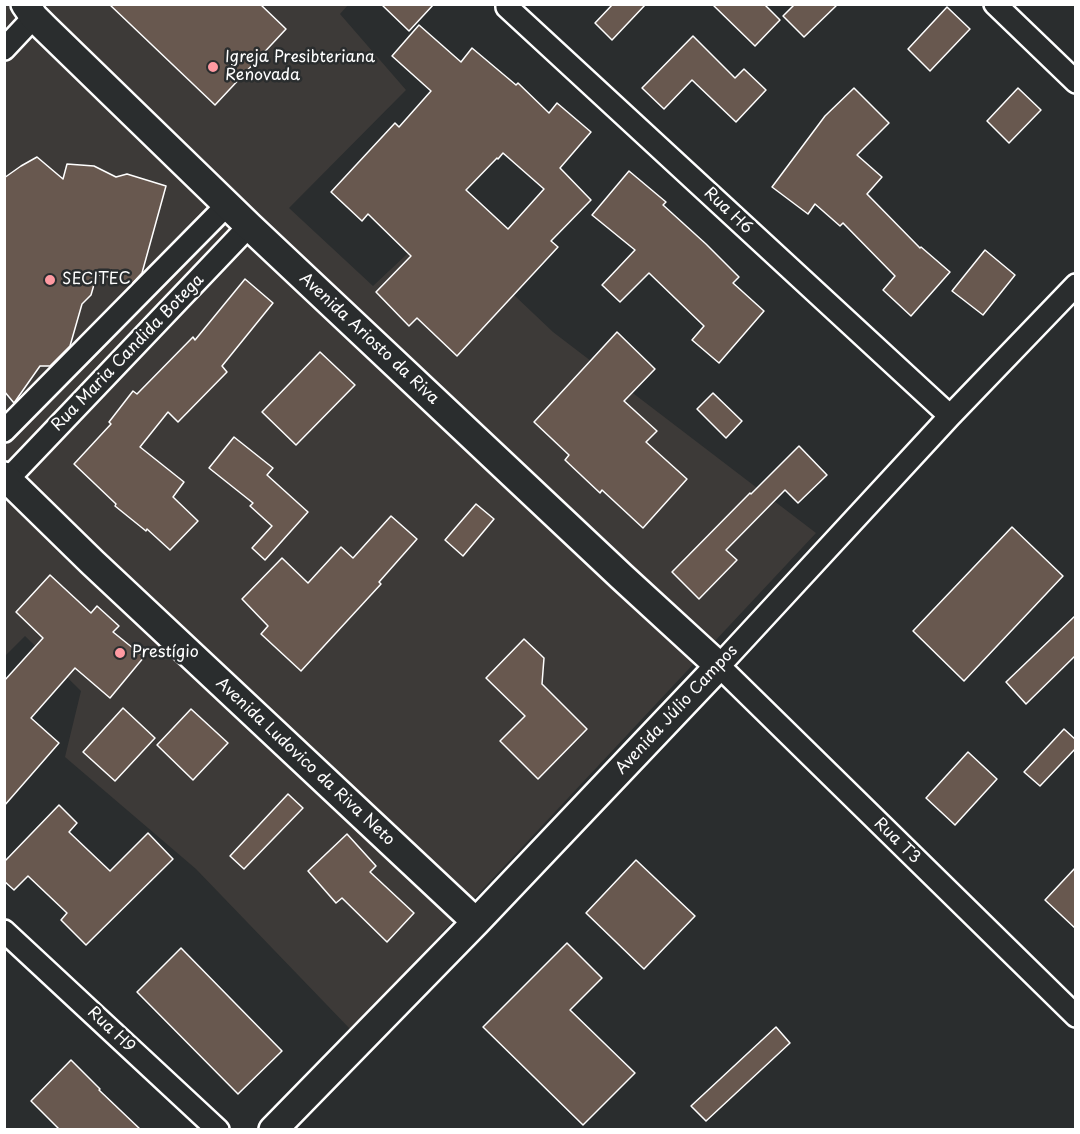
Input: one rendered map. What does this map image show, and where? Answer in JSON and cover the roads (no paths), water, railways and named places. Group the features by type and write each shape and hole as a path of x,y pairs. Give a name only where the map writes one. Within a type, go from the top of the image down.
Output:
{"street":[{"name":"Rua H6","path":"507,4 507,7 950,416"},
{"path":"995,4 1076,82"},
{"path":"4,49 30,11"},
{"name":"Avenida Ariosto da Riva","path":"30,11 249,226 622,578 719,666"},
{"name":"Rua Maria Candida Botega","path":"4,431 227,205"},
{"name":"Rua Maria Candida Botega","path":"6,478 249,226"},
{"name":"Avenida Júlio Campos","path":"273,1130 476,922 719,666 950,416 1076,285"},
{"path":"118,316 141,340"},
{"name":"Avenida Ludovico da Riva Neto","path":"6,478 92,562 476,922"},
{"name":"Rua T3","path":"719,666 1076,1016"},
{"name":"Rua H9","path":"4,931 218,1130"}],"place":[{"name":"Igreja Presibteriana Renovada","path":"213,67"},
{"name":"SECITEC","path":"50,280"},
{"name":"Prestígio","path":"120,653"}]}
